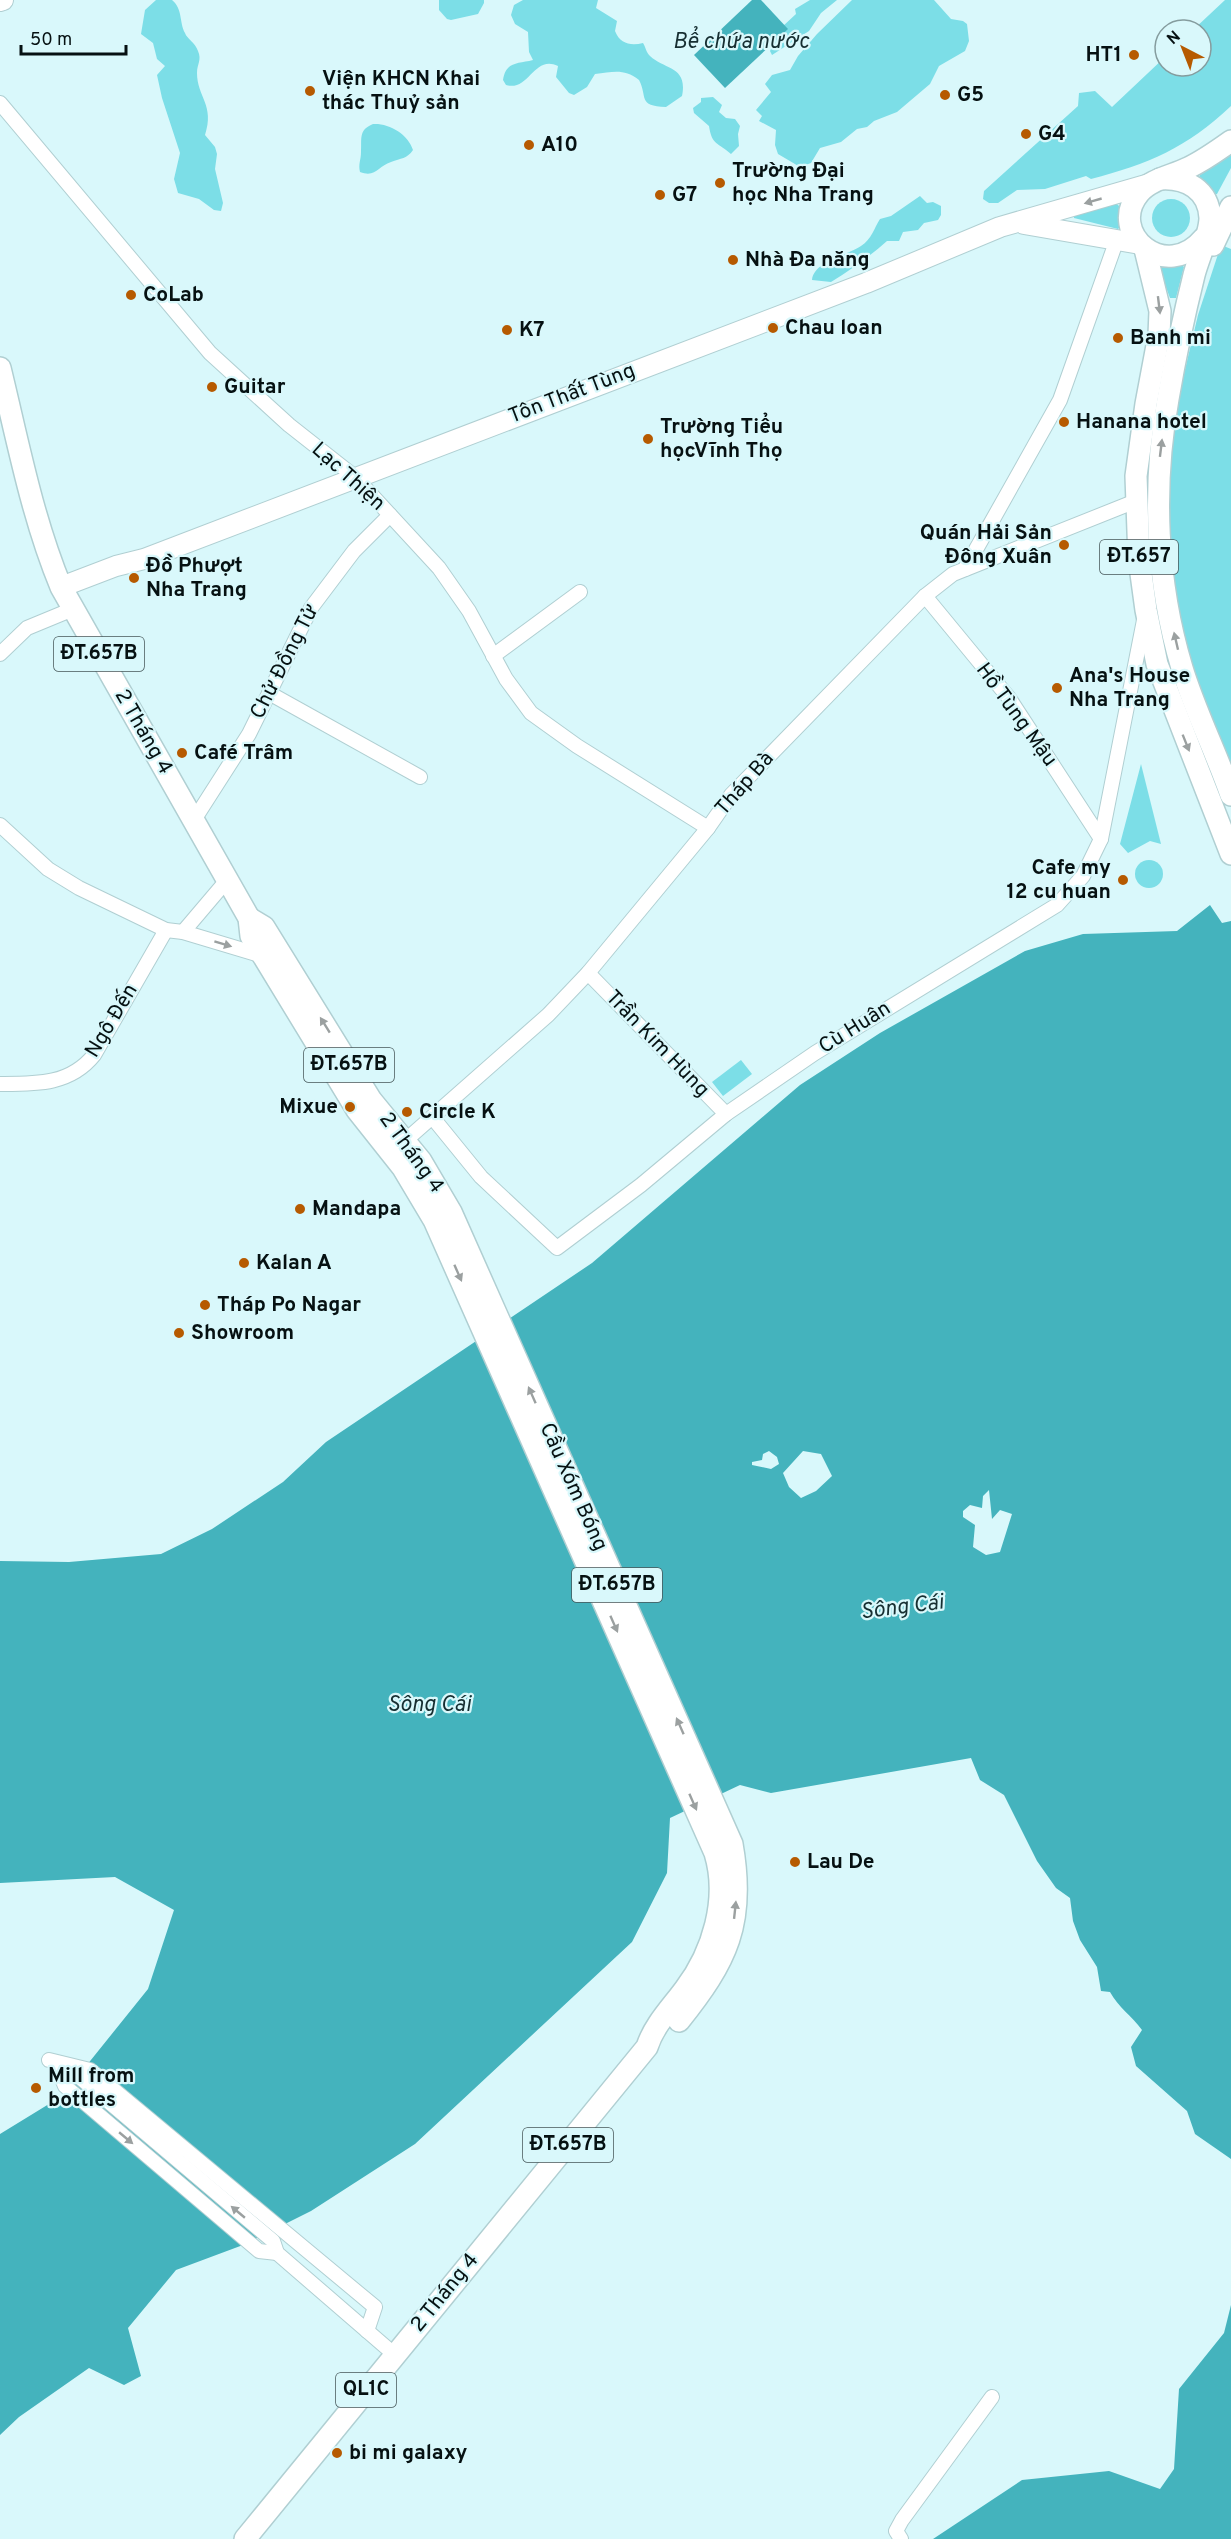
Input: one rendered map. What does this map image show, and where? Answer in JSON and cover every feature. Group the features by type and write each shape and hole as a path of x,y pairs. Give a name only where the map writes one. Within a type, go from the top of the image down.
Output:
{"main road":[{"path":"1154,182 1193,166 1231,141"},
{"path":"1154,182 1178,179 1195,187 1208,207 1207,229"},
{"name":"Tôn Thất Tùng","path":"67,597 116,566 144,559 866,283 1000,227 1154,182"},
{"name":"ĐT.657","path":"1154,182 1138,194 1132,206 1130,219 1133,232 1142,247 1160,311 1159,335 1136,476 1139,559 1146,610 1161,676 1231,854"},
{"name":"ĐT.657","path":"1142,247 1165,257 1187,254 1207,229 1231,189"},
{"path":"1179,351 1205,264 1231,207"},
{"name":"Tôn Thất Tùng","path":"1000,227 1042,225 1142,247"},
{"name":"ĐT.657","path":"1207,229 1168,399 1158,475 1161,555 1169,611 1182,668 1231,795"},
{"name":"2 Tháng 4","path":"0,368 30,493 67,597 228,879 249,918 251,936 263,956 357,1110 442,1216"},
{"name":"2 Tháng 4","path":"249,918 264,927 371,1100 406,1140 442,1216"},
{"name":"Cầu Xóm Bóng","path":"442,1216 715,1853 720,1898 711,1963"},
{"name":"2 Tháng 4","path":"245,2539 647,2047 651,2033 687,1987 711,1963"}],"street":[{"name":"Lạc Thiện","path":"0,103 210,353 289,425 355,477 454,586 493,656 524,704 545,725 708,828"},
{"path":"965,568 1060,400 1116,242"},
{"name":"Tháp Bà","path":"406,1140 548,1014 588,973 708,828 731,795 925,596 953,574 965,568 1136,501"},
{"name":"Chử Đồng Tử","path":"194,820 249,734 311,608 354,550 390,515"},
{"path":"493,656 580,592"},
{"name":"Hồ Tùng Mậu","path":"925,596 1009,698 1101,839"},
{"path":"0,654 27,628 67,597"},
{"name":"Cù Huân","path":"433,1118 481,1177 558,1248 641,1185 726,1114 815,1053 1057,905 1083,876 1101,839 1146,610"},
{"path":"1132,685 1138,673 1144,669 1161,676"},
{"path":"269,693 420,777"},
{"path":"0,825 48,869 80,888 166,930 183,932 263,956"},
{"path":"183,932 228,879"},
{"name":"Ngô Đến","path":"0,1084 46,1083 70,1076 84,1068 166,930"},
{"name":"Trần Kim Hùng","path":"588,973 726,1114"},
{"path":"277,2253 260,2251 63,2080 49,2060 90,2070 375,2307 367,2331"},
{"path":"63,2080 78,2076 273,2241 277,2253 394,2355"},
{"path":"901,2539 896,2531 902,2520 992,2397"}],"shaded area":[{"path":"156,0 172,0 179,11 187,37 195,45 199,54 198,81 208,116 205,135 215,147 217,154 215,169 223,203 221,211 214,210 199,199 178,193 174,179 180,153 157,75 165,66 157,59 153,43 141,34 145,10"},
{"path":"439,0 484,0 484,3 478,14 451,20 439,10"},
{"path":"523,0 598,0 596,8 617,21 615,31 620,39 630,44 643,43 650,56 678,74 682,79 682,96 666,107 651,105 645,100 639,80 634,76 618,72 595,74 587,87 574,95 569,93 556,77 558,66 550,64 543,65 514,86 506,85 503,80 510,66 533,60 529,52 528,32 515,24 511,15 514,5"},
{"path":"810,0 837,0 821,13 809,31 772,55 770,51 782,27 796,14 795,9"},
{"path":"852,0 934,0 951,19 967,24 969,41 965,51 939,66 930,84 897,112 874,121 867,127 857,129 841,142 820,148 811,163 800,167 778,154 775,145 776,130 759,121 762,116 756,110 771,92 765,84 772,75 790,70 798,56 817,34"},
{"path":"1225,0 1231,0 1231,106 1215,121 1166,153 1131,167 1091,179 1086,176 1045,189 1017,190 998,203 989,203 983,199 984,191 1078,106 1079,93 1095,91 1112,107 1153,68 1153,78 1213,78 1213,18 1206,18"},
{"path":"713,97 722,105 719,112 726,118 735,119 740,126 739,146 731,154 716,143 709,126 694,113 693,108 701,102 701,98"},
{"path":"385,125 402,134 413,150 406,157 370,174 360,172 359,169 362,135 368,126"},
{"path":"1231,155 1231,168 1217,194 1211,195 1198,180 1200,175"},
{"path":"920,196 927,203 933,202 941,206 941,215 938,220 924,223 918,230 903,232 899,241 887,241 831,282 812,280 814,273 825,263 865,243 880,219 891,216"},
{"path":"1171,199 1184,205 1190,218 1184,231 1171,237 1158,231 1152,218 1158,205"},
{"path":"1117,204 1121,208 1122,225 1118,229 1074,218 1074,213"},
{"path":"1221,245 1231,249 1231,767 1192,671 1178,611 1166,508 1170,445 1177,403 1198,315"},
{"path":"1181,264 1184,267 1176,298 1170,298 1159,269 1162,266"},
{"path":"1141,764 1161,844 1150,841 1128,853 1120,844"},
{"path":"1149,860 1159,864 1163,874 1159,884 1149,888 1139,884 1135,874 1139,864"},
{"path":"741,1060 752,1074 723,1096 712,1082"}],"water":[{"name":"Bể chứa nước","path":"752,0 761,0 788,29 725,88 694,55"},
{"name":"Sông Cái","path":"1210,905 1222,923 1231,921 1231,2159 1195,2134 1187,2111 1136,2066 1131,2047 1142,2030 1110,1992 1101,1991 1097,1967 1080,1940 1073,1921 1070,1898 1056,1888 1037,1861 1004,1795 980,1780 971,1758 771,1793 740,1785 670,1818 667,1873 632,1942 415,2144 311,2211 243,2245 176,2270 128,2328 141,2376 124,2385 89,2368 19,2417 0,2435 0,2134 62,2096 148,1989 174,1910 115,1877 0,1883 0,1561 69,1562 161,1554 212,1529 283,1482 326,1442 592,1263 800,1085 880,1033 1025,951 1083,934 1177,931","holes":["769,1451 777,1457 779,1464 771,1469 752,1465 752,1462 762,1460 763,1454","803,1451 821,1454 832,1476 816,1491 801,1498 789,1487 783,1473","989,1490 992,1519 1000,1510 1012,1514 1000,1552 986,1555 973,1547 975,1525 963,1517 963,1511 970,1505 982,1508 983,1496"]},
{"path":"1231,2305 1231,2539 933,2539 1022,2480 1109,2471 1160,2489 1174,2469 1179,2389 1224,2333"}],"place":[{"name":"HT1","path":"1134,55"},
{"name":"Viện KHCN Khai thác Thuỷ sản","path":"310,91"},
{"name":"G5","path":"945,95"},
{"name":"G4","path":"1026,134"},
{"name":"A10","path":"529,145"},
{"name":"Trường Đại học Nha Trang","path":"720,183"},
{"name":"G7","path":"660,195"},
{"name":"Nhà Đa năng","path":"733,260"},
{"name":"CoLab","path":"131,295"},
{"name":"Chau loan","path":"773,328"},
{"name":"K7","path":"507,330"},
{"name":"Banh mi","path":"1118,338"},
{"name":"Guitar","path":"212,387"},
{"name":"Hanana hotel","path":"1064,422"},
{"name":"Trường Tiểu họcVĩnh Thọ","path":"648,439"},
{"name":"Quán Hải Sản Đông Xuân","path":"1064,545"},
{"name":"Đồ Phượt Nha Trang","path":"134,578"},
{"name":"Ana's House Nha Trang","path":"1057,688"},
{"name":"Café Trâm","path":"182,753"},
{"name":"Cafe my 12 cu huan","path":"1123,880"},
{"name":"Mixue","path":"350,1107"},
{"name":"Circle K","path":"407,1112"},
{"name":"Mandapa","path":"300,1209"},
{"name":"Kalan A","path":"244,1263"},
{"name":"Tháp Po Nagar","path":"205,1305"},
{"name":"Showroom","path":"179,1333"},
{"name":"Lau De","path":"795,1862"},
{"name":"Mill from bottles","path":"36,2088"},
{"name":"bi mi galaxy","path":"337,2453"}]}
